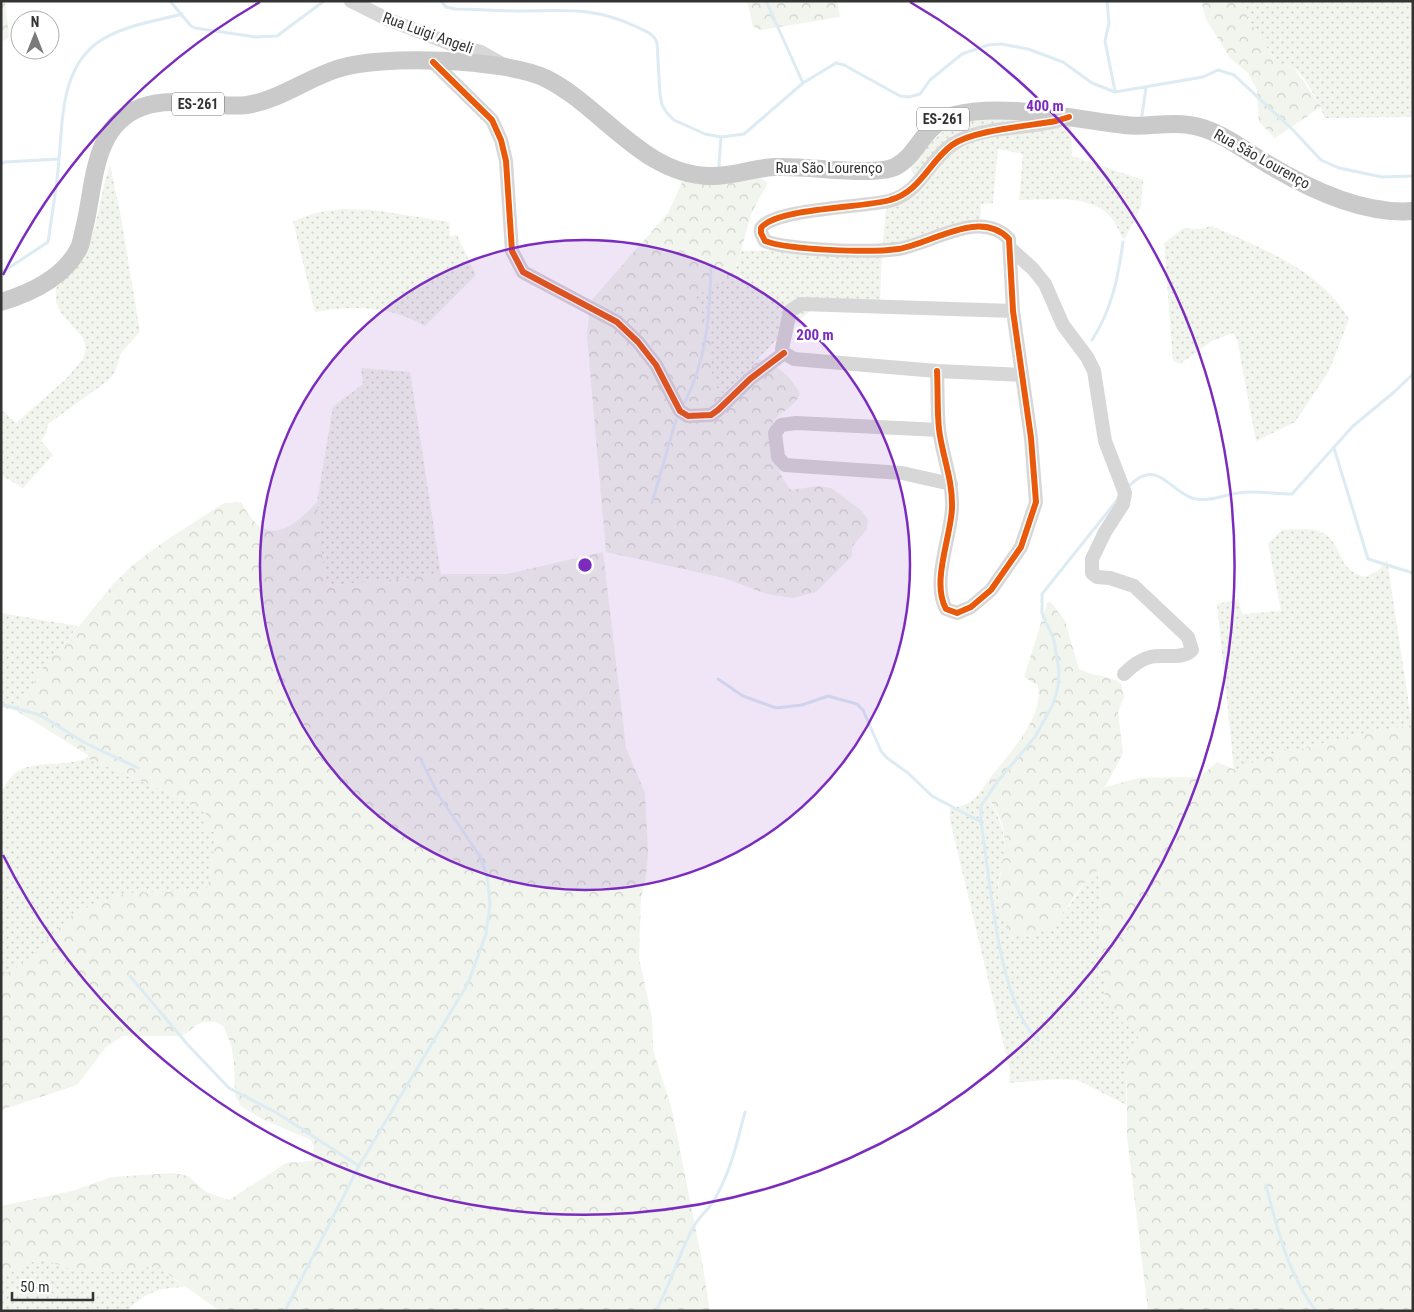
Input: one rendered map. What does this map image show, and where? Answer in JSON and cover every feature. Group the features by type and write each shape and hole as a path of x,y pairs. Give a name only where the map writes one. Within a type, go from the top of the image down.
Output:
{"main road":[{"name":"ES-261","path":"1,302 29,294 48,282 67,264 80,247 97,159 104,141 116,124 127,115 144,106 166,103 230,106 252,104 270,99 333,70 355,63 376,60 505,66"},
{"name":"Rua São Lourenço","path":"505,66 528,71 568,91 654,159 691,173 711,177 774,167 835,171 884,170 894,167 904,160 930,128 942,120 977,111 1048,114 1130,126 1174,123 1201,127 1216,132 1293,180 1375,209 1399,212 1413,211"}],"street":[{"name":"Rua Luigi Angeli","path":"351,1 387,19 441,40 481,52 505,66"},
{"path":"433,62 492,120 501,140 506,161 512,251 522,272 617,322 638,342 656,365 680,411 688,416 710,415 718,410 750,378 784,353"},
{"path":"937,371 939,430 951,484 951,516 940,591 942,603 951,612 964,611 991,590 1021,546 1034,511 1036,490 1012,311 1011,249 1009,239 1002,231 987,227 973,227 890,250 808,248 777,244 765,241 760,233 764,224 804,211 864,206 892,200 912,191 938,158 953,144 974,135 1056,121 1069,117"},
{"path":"1011,249 1033,269 1045,284 1063,324 1087,357 1094,372 1105,441 1125,493 1124,504 1105,532 1092,559 1092,573 1097,577 1110,578 1134,586 1188,637 1191,644 1192,650 1187,654 1158,656 1142,660 1124,674"},
{"path":"1012,311 801,304 790,311 782,349 784,353 794,359 937,371 1021,374"},
{"path":"939,430 796,423 781,426 775,433 778,457 784,464 902,473 951,484"}],"green space":[{"path":"1,1 5,1 9,38 1,42"},
{"path":"747,1 837,1 840,17 761,30 753,26"},
{"path":"1201,1 1241,1 1249,20 1272,55 1282,64 1295,69 1321,107 1275,138 1259,122 1257,90 1248,73 1230,58 1206,19"},
{"path":"1241,1 1413,1 1413,117 1325,118 1304,78 1295,69 1280,63 1270,52 1252,24"},
{"path":"1008,115 1071,124 1072,156 1143,180 1141,207 1124,240 1110,216 1091,204 1068,199 1019,200 1023,154 998,149 993,203 981,204 980,228 972,233 916,250 882,253 886,208 904,201 922,188 910,167 932,142 951,126 974,118"},
{"path":"110,165 120,212 140,332 121,353 115,372 109,380 48,424 46,433 41,441 53,455 23,488 1,475 1,409 16,423 65,380 83,359 86,348 83,338 61,313 56,302 56,288 82,258 89,244"},
{"path":"684,178 761,178 768,183 752,212 735,271 721,283 696,296 709,335 713,380 721,392 729,397 745,373 759,359 783,372 792,381 800,394 792,405 776,418 772,425 771,444 777,466 786,484 791,490 818,486 831,488 862,511 868,520 867,529 852,547 852,556 816,592 793,598 767,594 724,578 606,552 587,337 590,302 668,213"},
{"path":"342,209 374,210 449,222 450,236 457,235 476,275 425,326 399,314 372,309 343,308 315,312 293,221 315,213"},
{"path":"1212,226 1270,252 1306,274 1337,302 1349,319 1329,371 1295,422 1256,441 1237,339 1233,333 1212,341 1180,364 1173,361 1164,243 1184,228 1200,229"},
{"path":"787,250 882,253 880,301 813,309 780,336 753,364 729,397 719,392 712,379 696,296 735,271 741,251"},
{"path":"361,368 410,372 441,575 324,586 317,502 333,407 363,384"},
{"path":"241,502 250,516 259,525 268,530 277,530 287,527 296,521 317,502 325,586 448,574 507,574 603,552 626,748 645,793 648,852 646,876 641,898 639,958 652,1018 653,1050 672,1110 710,1311 220,1311 159,1268 146,1267 121,1272 78,1272 43,1259 29,1263 1,1278 1,1206 72,1191 112,1177 173,1173 188,1176 206,1192 229,1200 286,1163 312,1161 314,1147 311,1140 262,1119 241,1106 235,1096 234,1061 231,1045 224,1027 216,1022 203,1022 196,1025 186,1034 177,1036 123,1036 106,1047 77,1085 1,1110 1,972 11,972 29,958 74,913 125,893 207,891 216,832 201,832 206,813 162,790 87,758 88,755 17,711 49,657 63,646 114,583 133,565 162,543 224,503"},
{"path":"1282,530 1314,530 1327,536 1333,541 1349,568 1366,577 1379,570 1387,560 1412,725 1350,736 1302,749 1284,749 1236,770 1234,769 1217,604 1238,599 1242,614 1281,611 1268,543"},
{"path":"1050,601 1065,621 1079,669 1111,678 1121,683 1124,697 1118,712 1123,753 1105,787 1139,778 1200,777 1217,762 1236,770 1284,749 1302,749 1350,736 1412,725 1413,1311 1148,1311 1127,1136 1127,1060 1140,1034 1122,1022 1105,1001 1098,870 1087,879 1062,914 1043,932 1029,936 1013,936 1004,922 999,909 998,897 1003,861 1004,834 999,815 983,788 1029,726 1035,712 1038,686 1024,677 1047,604"},
{"path":"1,613 78,626 63,646 49,657 17,711 1,707"},
{"path":"87,758 162,790 206,813 216,832 207,891 125,893 74,913 29,958 11,972 1,972 1,793 13,775 23,769 31,766 69,763"},
{"path":"983,788 995,811 1003,834 1003,858 998,890 999,905 1067,909 1086,881 1098,869 1105,1001 1140,1034 1127,1060 1126,1105 1078,1080 1057,1079 1009,1083 1010,1071 950,820 950,808 969,802"},
{"path":"43,1259 79,1272 121,1272 146,1267 159,1268 185,1287 167,1288 153,1292 140,1299 127,1311 1,1311 1,1278 29,1263"}],"waterway":[{"path":"170,1 191,26 195,28 256,37 277,36 324,1"},
{"path":"441,1 446,7 455,9 578,11 621,20 644,30 652,35 657,43 660,94 662,105 667,113 674,120 705,134 721,137 744,134 803,83 836,63 844,65 900,96 909,97 920,94 930,80 962,54 988,45 1001,44 1028,49 1063,62 1092,83 1115,92 1203,77 1218,70 1234,75 1293,130 1321,160 1339,168 1382,177 1413,176"},
{"path":"766,1 803,83"},
{"path":"1107,1 1109,23 1105,41 1115,91"},
{"path":"1,273 48,242 57,180 64,109 72,77 79,62 89,50 112,34 141,24 182,14"},
{"path":"1142,115 1146,88"},
{"path":"719,166 721,137"},
{"path":"1,164 5,162 59,159"},
{"path":"1092,340 1105,317 1113,293 1123,242"},
{"path":"685,402 703,352 710,300 711,264"},
{"path":"1130,485 1139,477 1155,475 1163,478 1184,494 1192,498 1204,500 1245,492 1292,494 1353,426 1413,374"},
{"path":"652,503 676,420"},
{"path":"1334,448 1368,559 1413,573"},
{"path":"1038,1040 1024,1023 1013,998 1005,970 992,906 981,822 981,806 997,782 1035,737 1053,704 1058,687 1059,671 1054,640 1042,613 1042,594 1118,499"},
{"path":"718,679 743,696 776,708 802,705 828,696 857,704 863,710 881,751 887,758 908,773 932,796 981,822"},
{"path":"1,704 40,715 85,743 138,768"},
{"path":"285,1311 359,1166 468,983 486,934 490,904 487,875 479,855 439,796 420,758"},
{"path":"130,976 188,1045 229,1088 277,1113 359,1166"},
{"path":"656,1311 694,1226 710,1206 722,1184 732,1160 745,1112"},
{"path":"1266,1185 1285,1251 1298,1282 1316,1311"}],"cycle path":[{"path":"433,62 492,120 501,140 506,161 512,251 523,272 617,322 638,342 656,365 680,411 688,416 711,415 750,379 784,353"},
{"path":"937,371 939,429 952,498 951,520 940,586 946,609 957,613 971,607 991,590 1021,547 1036,502 1031,438 1013,311 1009,239 997,230 984,227 970,227 955,230 898,249 869,251 830,250 792,247 765,241 761,228 769,221 801,212 890,200 900,196 917,184 944,152 961,140 987,132 1056,121 1069,117"}]}
